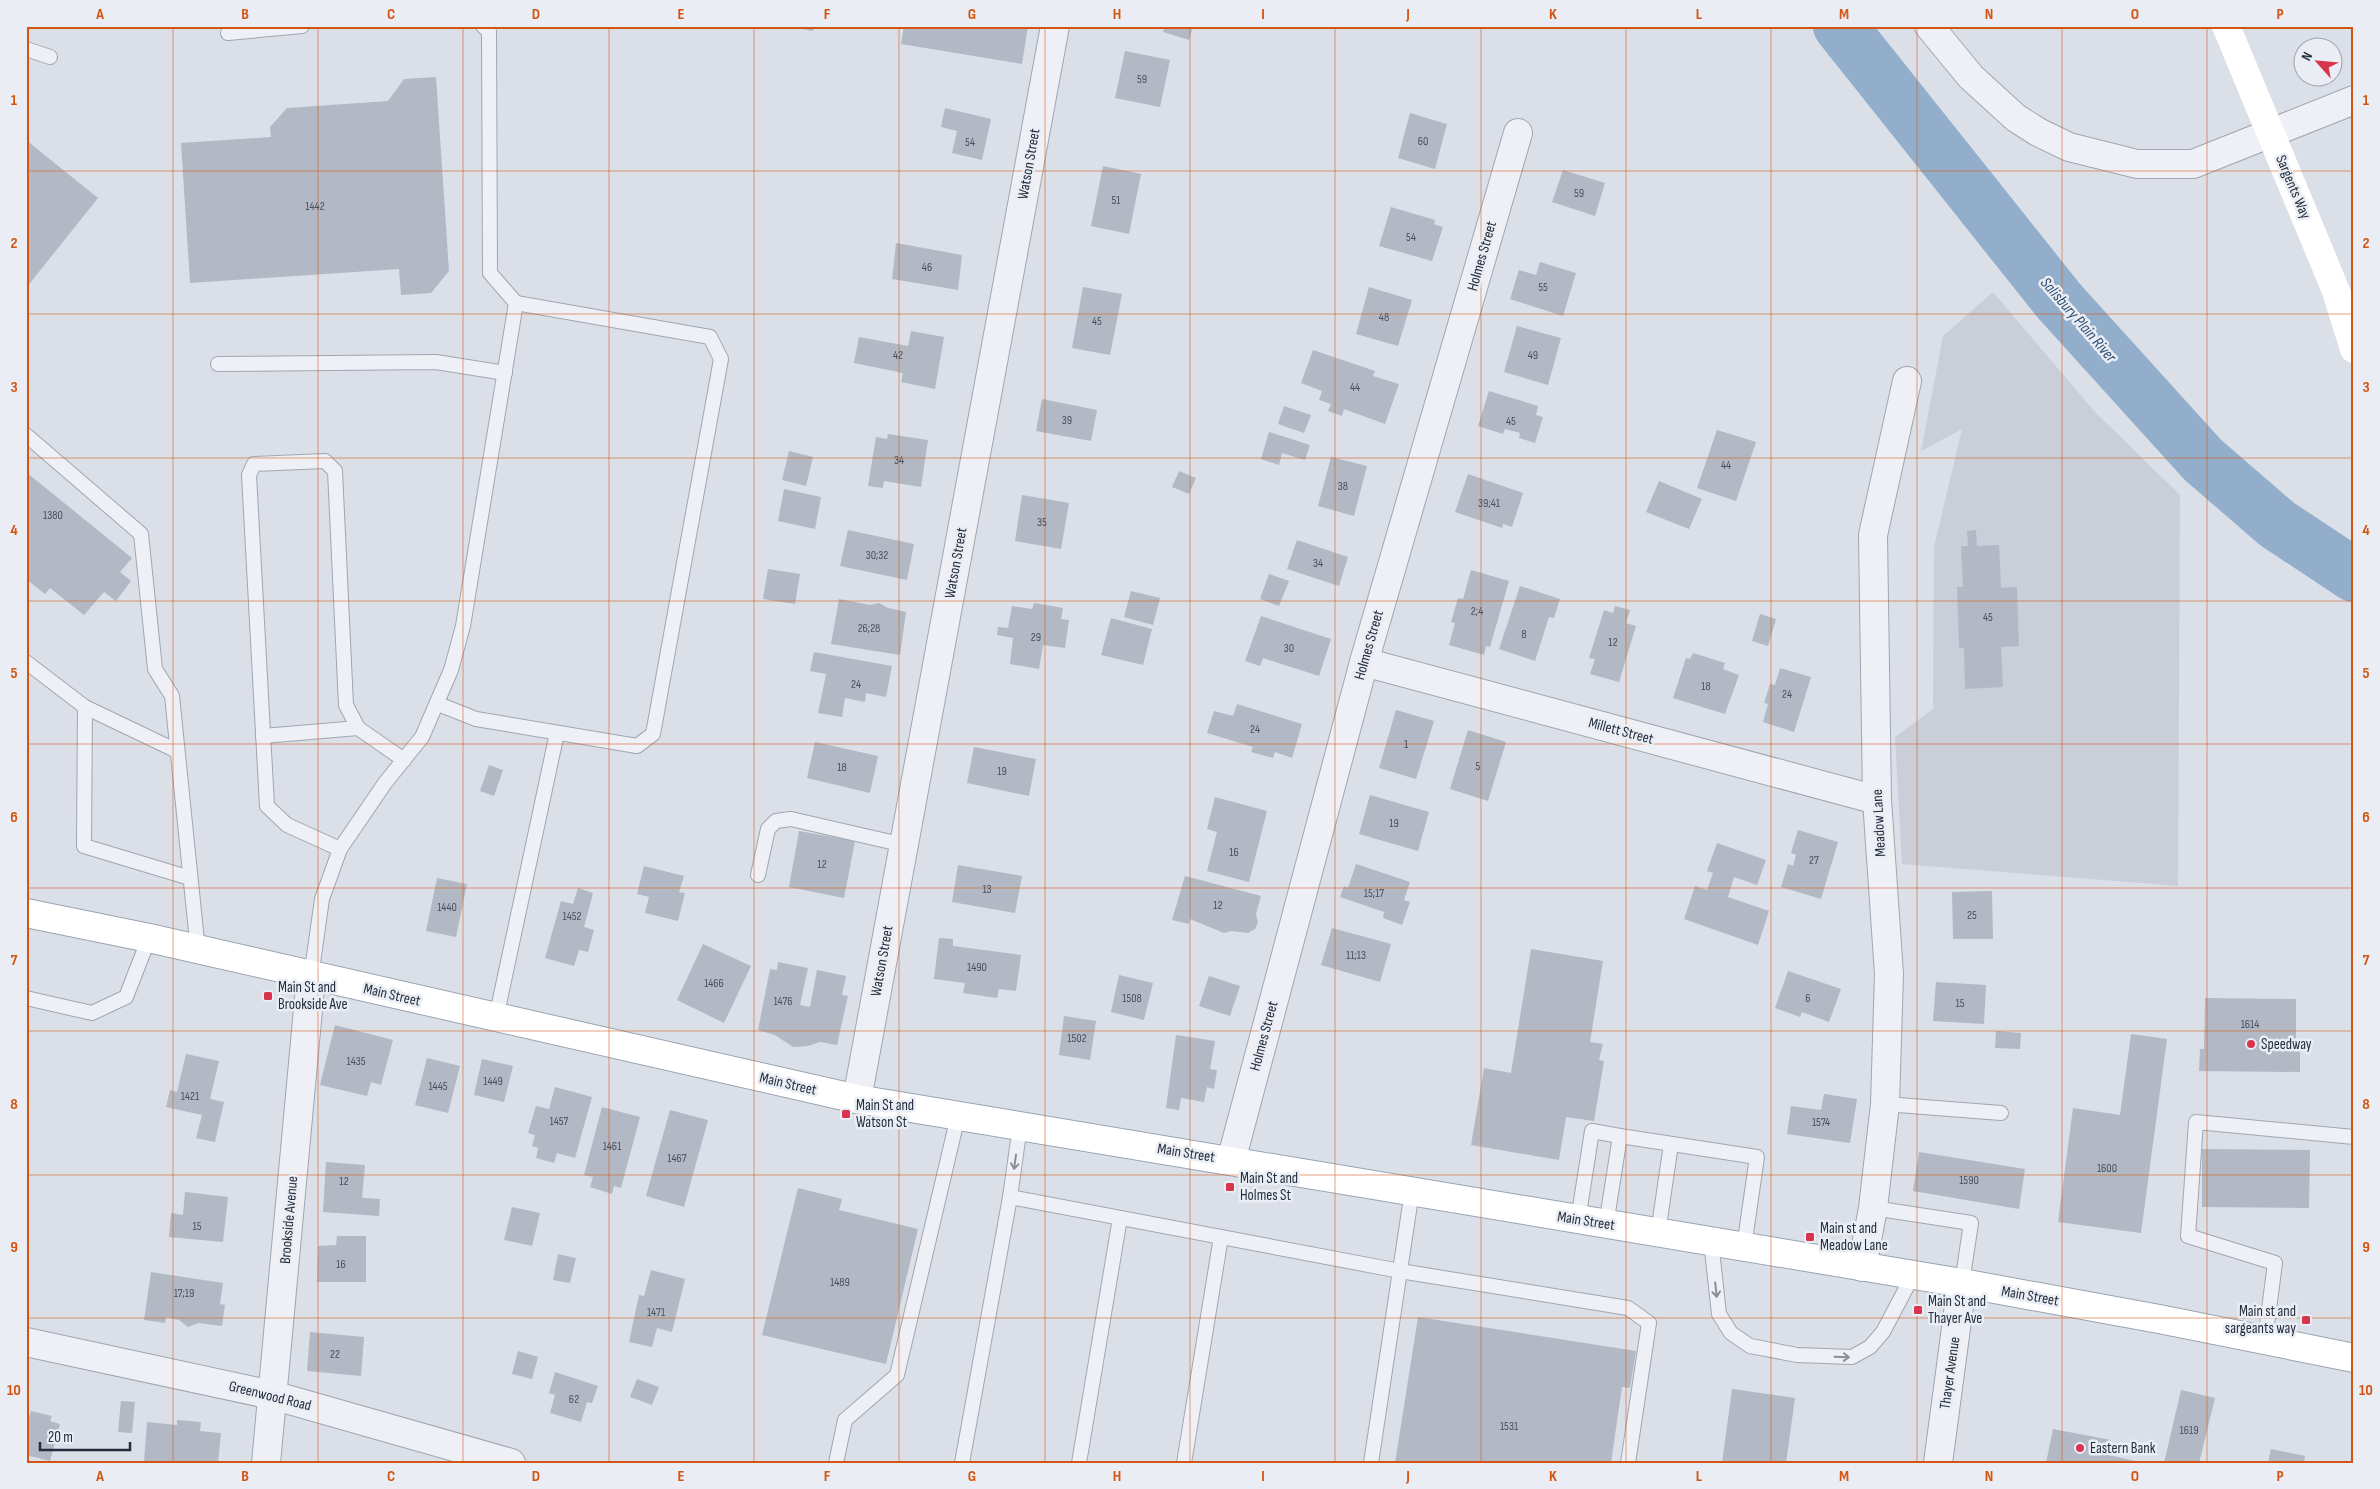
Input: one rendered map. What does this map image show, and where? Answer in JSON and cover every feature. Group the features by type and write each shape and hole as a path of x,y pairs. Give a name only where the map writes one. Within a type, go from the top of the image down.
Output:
{"main road":[{"name":"Sargents Way","path":"2226,26 2336,291 2354,349"},
{"name":"Main Street","path":"26,913 149,938 311,977 857,1099 1962,1283 2354,1358"}],"street":[{"name":"Watson Street","path":"857,1099 1055,26"},
{"path":"1936,28 1971,77 2000,105 2038,132 2069,147 2137,164 2193,164 2354,100"},
{"name":"Holmes Street","path":"1231,1161 1364,662 1518,133"},
{"name":"Meadow Lane","path":"1862,1267 1872,1208 1885,1104 1889,974 1877,800 1873,535 1907,381"},
{"name":"Millett Street","path":"1364,662 1877,800"},
{"name":"Brookside Avenue","path":"266,1463 311,977"},
{"name":"Thayer Avenue","path":"1938,1463 1962,1283"},
{"name":"Greenwood Road","path":"26,1342 272,1395 511,1463"}],"lane":[{"path":"228,33 302,26"},
{"path":"438,704 476,720 636,746 653,734 721,358 710,337 516,302 490,273 489,31 483,26"},
{"path":"26,49 50,57"},
{"path":"311,977 322,899 340,849 422,737 438,704 451,670 463,626 516,302"},
{"path":"218,364 436,362 505,373"},
{"path":"26,435 141,534 155,669 172,696 198,951"},
{"path":"340,849 287,825 266,806 249,475 254,464 325,461 335,471 346,705 358,728 404,760"},
{"path":"26,662 85,708 177,751"},
{"path":"85,708 84,846 190,878"},
{"path":"263,736 358,728"},
{"path":"496,1018 557,733"},
{"path":"758,875 768,829 776,821 791,819 904,845"},
{"path":"26,998 92,1013 126,997 149,938"},
{"path":"1885,1104 2001,1113"},
{"path":"836,1463 845,1420 897,1375 958,1116"},
{"path":"2265,1340 2275,1262 2188,1236 2196,1122 2354,1137"},
{"path":"962,1463 1010,1197 1020,1126"},
{"path":"1578,1220 1592,1131 1757,1157 1744,1247"},
{"path":"1606,1225 1620,1136"},
{"path":"1658,1233 1671,1144"},
{"path":"1371,1463 1412,1191"},
{"path":"1010,1197 1400,1271 1628,1308 1649,1323 1628,1463"},
{"path":"1872,1208 1971,1224 1962,1283"},
{"path":"1079,1463 1120,1218"},
{"path":"1184,1463 1220,1237"},
{"path":"1711,1241 1718,1314 1731,1333 1750,1346 1796,1355 1852,1357 1870,1347 1883,1332 1912,1275"}],"shaded area":[{"path":"1993,292 2094,411 2180,495 2178,886 1902,864 1895,737 1933,709 1934,547 1962,429 1921,451 1943,336"}],"building":[{"path":"786,26 814,26 813,31"},
{"path":"904,26 1028,26 1022,64 901,44"},
{"path":"1165,26 1193,26 1189,40 1163,32"},
{"path":"1125,51 1170,60 1160,107 1115,98"},
{"path":"436,77 449,271 431,293 401,295 399,269 190,283 181,143 271,137 270,127 287,108 388,101 404,79"},
{"path":"945,108 991,119 982,160 952,153 957,131 941,127"},
{"path":"1410,113 1447,124 1435,169 1398,158"},
{"path":"26,140 98,198 26,288"},
{"path":"1103,166 1141,174 1129,234 1091,226"},
{"path":"1563,170 1605,183 1595,216 1552,202"},
{"path":"1391,207 1435,220 1434,224 1443,227 1432,261 1379,246"},
{"path":"896,243 962,255 958,290 892,279"},
{"path":"1540,262 1576,273 1563,316 1510,299 1519,270 1536,275"},
{"path":"1083,287 1122,294 1110,355 1072,348"},
{"path":"1369,287 1412,300 1398,346 1356,334"},
{"path":"1517,326 1561,338 1548,385 1504,372"},
{"path":"911,331 944,337 935,389 901,382 903,373 854,363 859,337 908,346"},
{"path":"1313,350 1375,371 1373,376 1399,384 1385,424 1344,409 1342,416 1328,411 1331,404 1319,400 1322,391 1301,383"},
{"path":"1489,391 1538,406 1536,415 1543,417 1535,443 1519,438 1520,433 1505,429 1503,434 1478,426"},
{"path":"1042,399 1097,410 1091,441 1036,431"},
{"path":"1284,406 1311,415 1304,433 1278,424"},
{"path":"1717,430 1756,442 1736,501 1697,488"},
{"path":"1269,432 1310,445 1305,460 1282,453 1279,465 1261,459"},
{"path":"888,434 928,440 921,487 884,481 883,488 868,486 876,437 887,439"},
{"path":"789,451 813,457 806,486 782,480"},
{"path":"1331,457 1367,466 1354,516 1318,506"},
{"path":"1179,471 1196,478 1189,494 1172,487"},
{"path":"26,472 132,558 120,572 131,581 116,601 104,592 84,615 50,588 45,594 26,579"},
{"path":"1468,474 1523,493 1512,527 1503,524 1502,528 1455,512"},
{"path":"1659,481 1702,499 1689,529 1646,512"},
{"path":"784,489 821,497 815,529 778,521"},
{"path":"1022,495 1069,503 1061,549 1015,541"},
{"path":"848,530 914,544 907,580 840,566"},
{"path":"1976,530 1977,546 1999,545 2001,588 2017,587 2019,646 2001,647 2003,687 1965,689 1964,648 1959,648 1957,587 1963,587 1961,546 1968,546 1967,531"},
{"path":"1297,540 1348,557 1339,586 1287,569"},
{"path":"768,569 800,574 795,604 763,599"},
{"path":"1471,570 1509,581 1490,647 1486,646 1484,655 1449,645 1455,623 1451,622 1458,598 1463,599"},
{"path":"1269,574 1289,581 1279,606 1260,599"},
{"path":"1520,586 1560,599 1554,618 1549,617 1535,661 1499,649"},
{"path":"1131,591 1160,598 1153,625 1124,617"},
{"path":"839,599 870,605 879,603 888,608 906,612 900,655 831,644"},
{"path":"1034,603 1063,608 1061,619 1069,620 1065,648 1043,645 1039,669 1010,664 1013,638 997,635 998,627 1008,628 1012,606 1032,609"},
{"path":"1615,606 1630,610 1626,623 1636,626 1619,682 1590,674 1595,659 1589,658 1604,610 1613,613"},
{"path":"1760,614 1776,619 1768,646 1752,641"},
{"path":"1261,616 1331,639 1319,676 1263,658 1260,666 1245,661"},
{"path":"1111,618 1152,629 1143,665 1101,655"},
{"path":"814,652 892,666 886,697 866,693 865,702 845,698 842,717 818,713 826,674 810,671"},
{"path":"1693,653 1725,663 1723,669 1739,675 1725,714 1673,698 1686,658 1690,659"},
{"path":"1780,668 1811,677 1794,732 1763,722 1768,704 1764,703 1770,684 1775,685"},
{"path":"1237,704 1302,724 1292,758 1275,752 1273,758 1251,752 1253,747 1207,733 1214,711 1233,716"},
{"path":"1396,710 1434,721 1416,779 1379,768"},
{"path":"1468,730 1506,742 1488,801 1450,789"},
{"path":"815,742 878,756 870,793 807,778"},
{"path":"974,747 1036,759 1029,796 967,783"},
{"path":"489,765 503,770 494,796 480,791"},
{"path":"1370,795 1429,812 1418,851 1359,834"},
{"path":"1215,797 1267,811 1249,882 1207,871 1217,832 1207,829"},
{"path":"1798,830 1838,842 1821,899 1781,887 1788,864 1793,866 1796,855 1791,853"},
{"path":"799,831 855,841 844,898 789,887"},
{"path":"1717,843 1766,860 1757,885 1734,877 1728,897 1769,911 1758,945 1684,919 1695,886 1707,890 1713,873 1707,871"},
{"path":"1356,864 1410,882 1404,900 1410,902 1402,925 1383,918 1384,912 1340,897 1344,886 1348,888"},
{"path":"958,865 1022,876 1015,913 952,902"},
{"path":"644,866 684,876 679,892 685,893 678,921 645,913 649,897 637,894"},
{"path":"1185,876 1261,896 1256,914 1258,922 1255,929 1248,933 1231,931 1224,933 1190,919 1189,924 1172,920"},
{"path":"437,878 467,884 456,937 426,931"},
{"path":"578,888 593,893 584,927 594,930 588,952 579,950 574,966 545,958 561,901 573,904"},
{"path":"1992,891 1993,939 1953,939 1952,892"},
{"path":"1332,928 1391,944 1380,982 1321,965"},
{"path":"939,938 953,939 953,946 1021,955 1016,991 999,989 997,998 963,993 965,983 934,979"},
{"path":"703,944 751,966 724,1023 677,1000"},
{"path":"1531,949 1603,961 1590,1042 1603,1044 1599,1060 1604,1061 1594,1121 1566,1117 1559,1160 1471,1145 1484,1068 1511,1073"},
{"path":"778,962 808,968 800,1005 810,1007 817,970 846,976 842,995 848,996 837,1045 820,1042 808,1046 793,1047 775,1035 758,1030 770,969 777,970"},
{"path":"1788,971 1841,989 1829,1022 1802,1012 1800,1017 1775,1008"},
{"path":"1119,975 1153,983 1144,1020 1111,1012"},
{"path":"1209,976 1240,986 1230,1016 1199,1006"},
{"path":"1936,982 1986,985 1984,1024 1933,1021"},
{"path":"2205,998 2296,999 2296,1050 2300,1050 2300,1072 2199,1071 2200,1049 2204,1049"},
{"path":"1064,1016 1096,1021 1090,1060 1059,1055"},
{"path":"335,1025 393,1040 381,1085 371,1082 367,1096 320,1085"},
{"path":"1996,1031 2021,1033 2020,1049 1995,1048"},
{"path":"2131,1034 2167,1039 2141,1233 2058,1222 2073,1108 2120,1115"},
{"path":"1176,1035 1215,1041 1210,1069 1217,1070 1214,1089 1207,1087 1204,1102 1181,1098 1179,1110 1166,1108"},
{"path":"186,1054 219,1061 210,1099 224,1102 215,1142 196,1138 202,1115 166,1107 170,1090 177,1092"},
{"path":"427,1058 460,1066 448,1113 415,1105"},
{"path":"482,1059 513,1066 504,1102 474,1095"},
{"path":"555,1087 592,1097 575,1158 557,1153 554,1163 536,1158 538,1148 532,1146 535,1135 528,1133 536,1106 549,1109"},
{"path":"1824,1094 1857,1099 1850,1143 1787,1134 1791,1106 1821,1110"},
{"path":"602,1107 640,1117 621,1188 614,1186 612,1194 590,1187 593,1177 584,1175"},
{"path":"670,1110 708,1120 684,1207 646,1196"},
{"path":"2202,1149 2310,1150 2309,1208 2202,1207"},
{"path":"1919,1152 2025,1169 2019,1209 1913,1191"},
{"path":"326,1162 365,1165 362,1198 380,1199 379,1216 323,1212"},
{"path":"798,1188 842,1199 839,1210 918,1229 886,1364 762,1335"},
{"path":"185,1192 228,1197 223,1242 169,1237 171,1213 183,1215"},
{"path":"512,1207 540,1213 532,1246 504,1240"},
{"path":"337,1236 366,1236 366,1282 317,1282 318,1246 336,1245"},
{"path":"558,1254 576,1258 570,1283 553,1280"},
{"path":"651,1270 685,1279 672,1332 657,1328 652,1347 629,1342 639,1295 644,1296"},
{"path":"151,1272 223,1283 220,1304 225,1305 222,1326 199,1323 188,1327 179,1320 166,1317 165,1323 144,1320"},
{"path":"1418,1317 1636,1351 1630,1388 1622,1387 1611,1463 1395,1463"},
{"path":"310,1332 364,1337 361,1376 307,1371"},
{"path":"518,1351 538,1357 532,1379 512,1374"},
{"path":"555,1372 598,1386 592,1403 587,1402 581,1422 550,1413 555,1395 549,1393"},
{"path":"637,1379 659,1387 652,1405 630,1397"},
{"path":"1732,1389 1795,1398 1786,1463 1722,1463"},
{"path":"2181,1390 2215,1398 2199,1463 2164,1463"},
{"path":"121,1401 135,1402 132,1433 118,1432"},
{"path":"31,1411 52,1416 50,1421 60,1424 50,1461 26,1455 26,1416 29,1417"},
{"path":"177,1420 201,1422 200,1431 221,1433 218,1463 144,1462 147,1422 177,1425"},
{"name":"Eastern Bank","path":"2053,1429 2111,1440 2109,1455 2144,1463 2046,1463"},
{"path":"2271,1449 2305,1456 2304,1463 2268,1463"}],"waterway":[{"name":"Salisbury Plain River","path":"1840,26 2059,301 2203,460 2277,524 2354,575"}],"place":[{"name":"Main St and Brookside Ave","path":"268,996"},
{"name":"Speedway","path":"2251,1044"},
{"name":"Main St and Watson St","path":"846,1114"},
{"name":"Main St and Holmes St","path":"1230,1187"},
{"name":"Main st and Meadow Lane","path":"1810,1237"},
{"name":"Main St and Thayer Ave","path":"1918,1310"},
{"name":"Main st and sargeants way","path":"2306,1320"},
{"name":"Eastern Bank","path":"2080,1448"}]}
